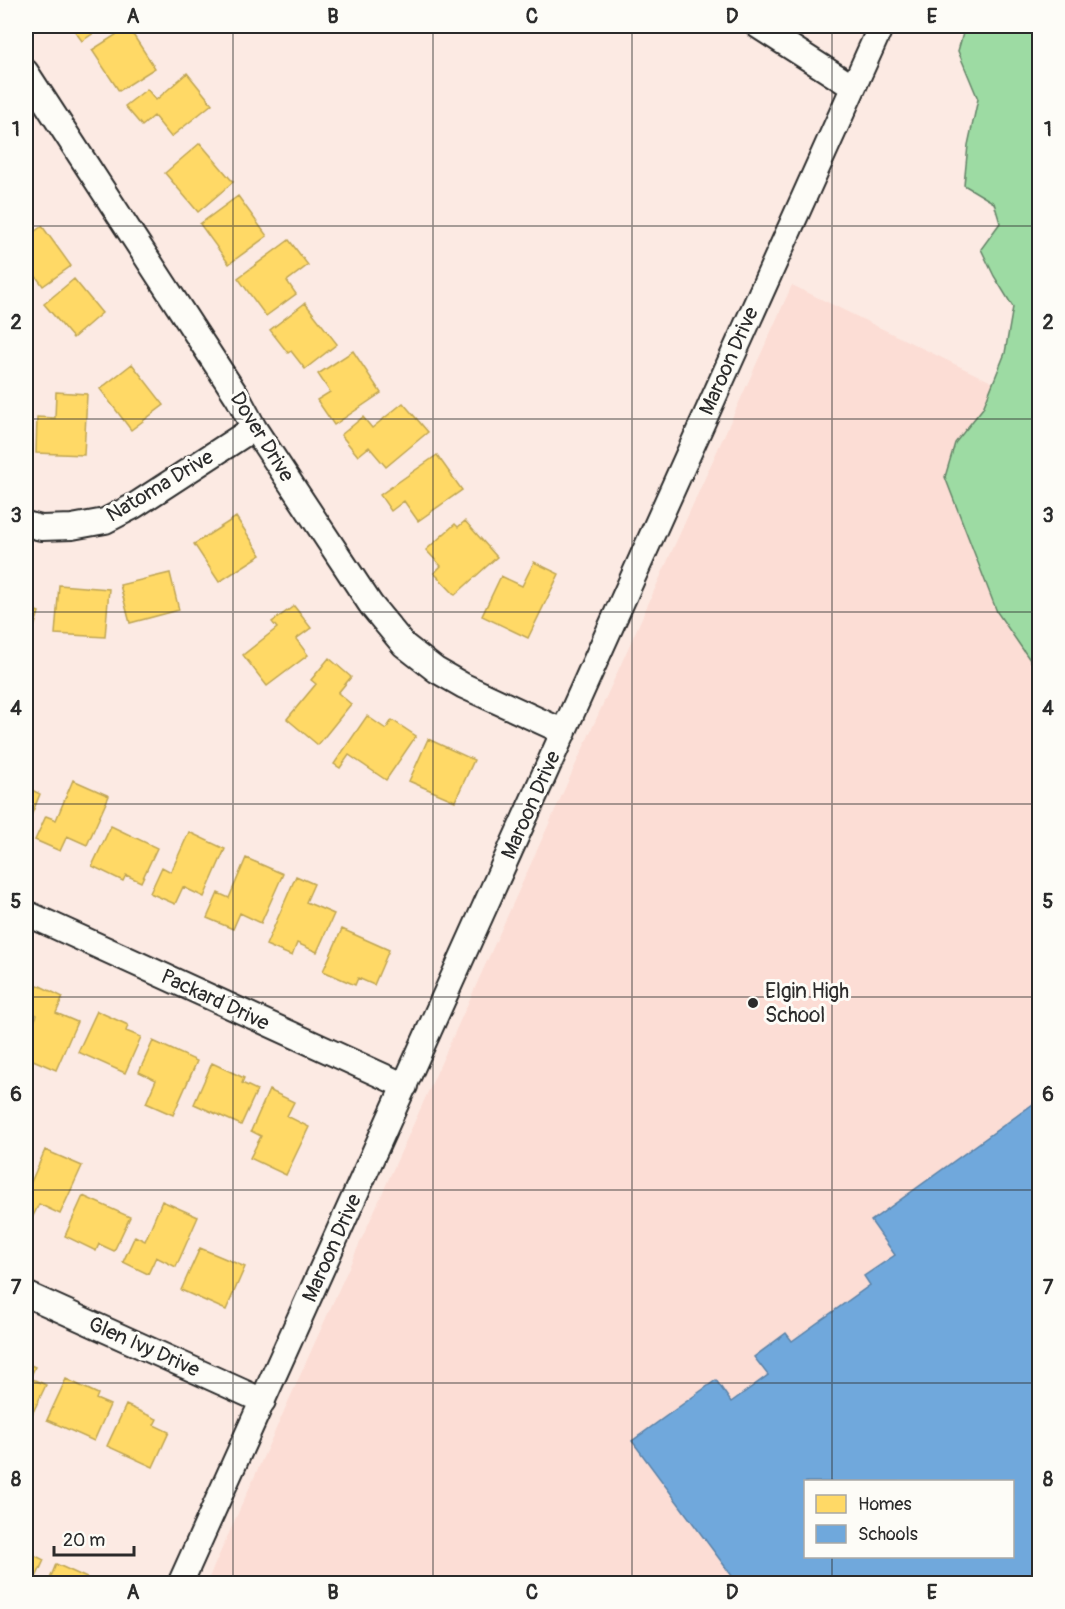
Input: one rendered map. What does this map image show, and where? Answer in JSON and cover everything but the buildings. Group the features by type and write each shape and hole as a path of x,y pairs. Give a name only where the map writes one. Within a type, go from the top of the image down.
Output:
{"street":[{"path":"759,26 853,87"},
{"name":"Maroon Drive","path":"180,1584 881,26"},
{"name":"Dover Drive","path":"26,72 238,398 254,428 371,605 404,645 436,670 464,686 564,732"},
{"name":"Natoma Drive","path":"26,524 41,528 72,527 105,522 134,506 254,428"},
{"name":"Packard Drive","path":"26,913 405,1086"},
{"name":"Glen Ivy Drive","path":"26,1294 263,1401"}],"shaded area":[{"name":"Elgin High School","path":"792,285 1039,405 1039,1583 206,1584"}],"green space":[{"path":"965,26 1039,26 1039,673 997,612 945,477 955,443 983,408 1005,353 1013,307 981,249 1000,223 994,203 964,185 968,145 978,99 958,51"}],"place":[{"name":"Elgin High School","path":"753,1003"}]}
